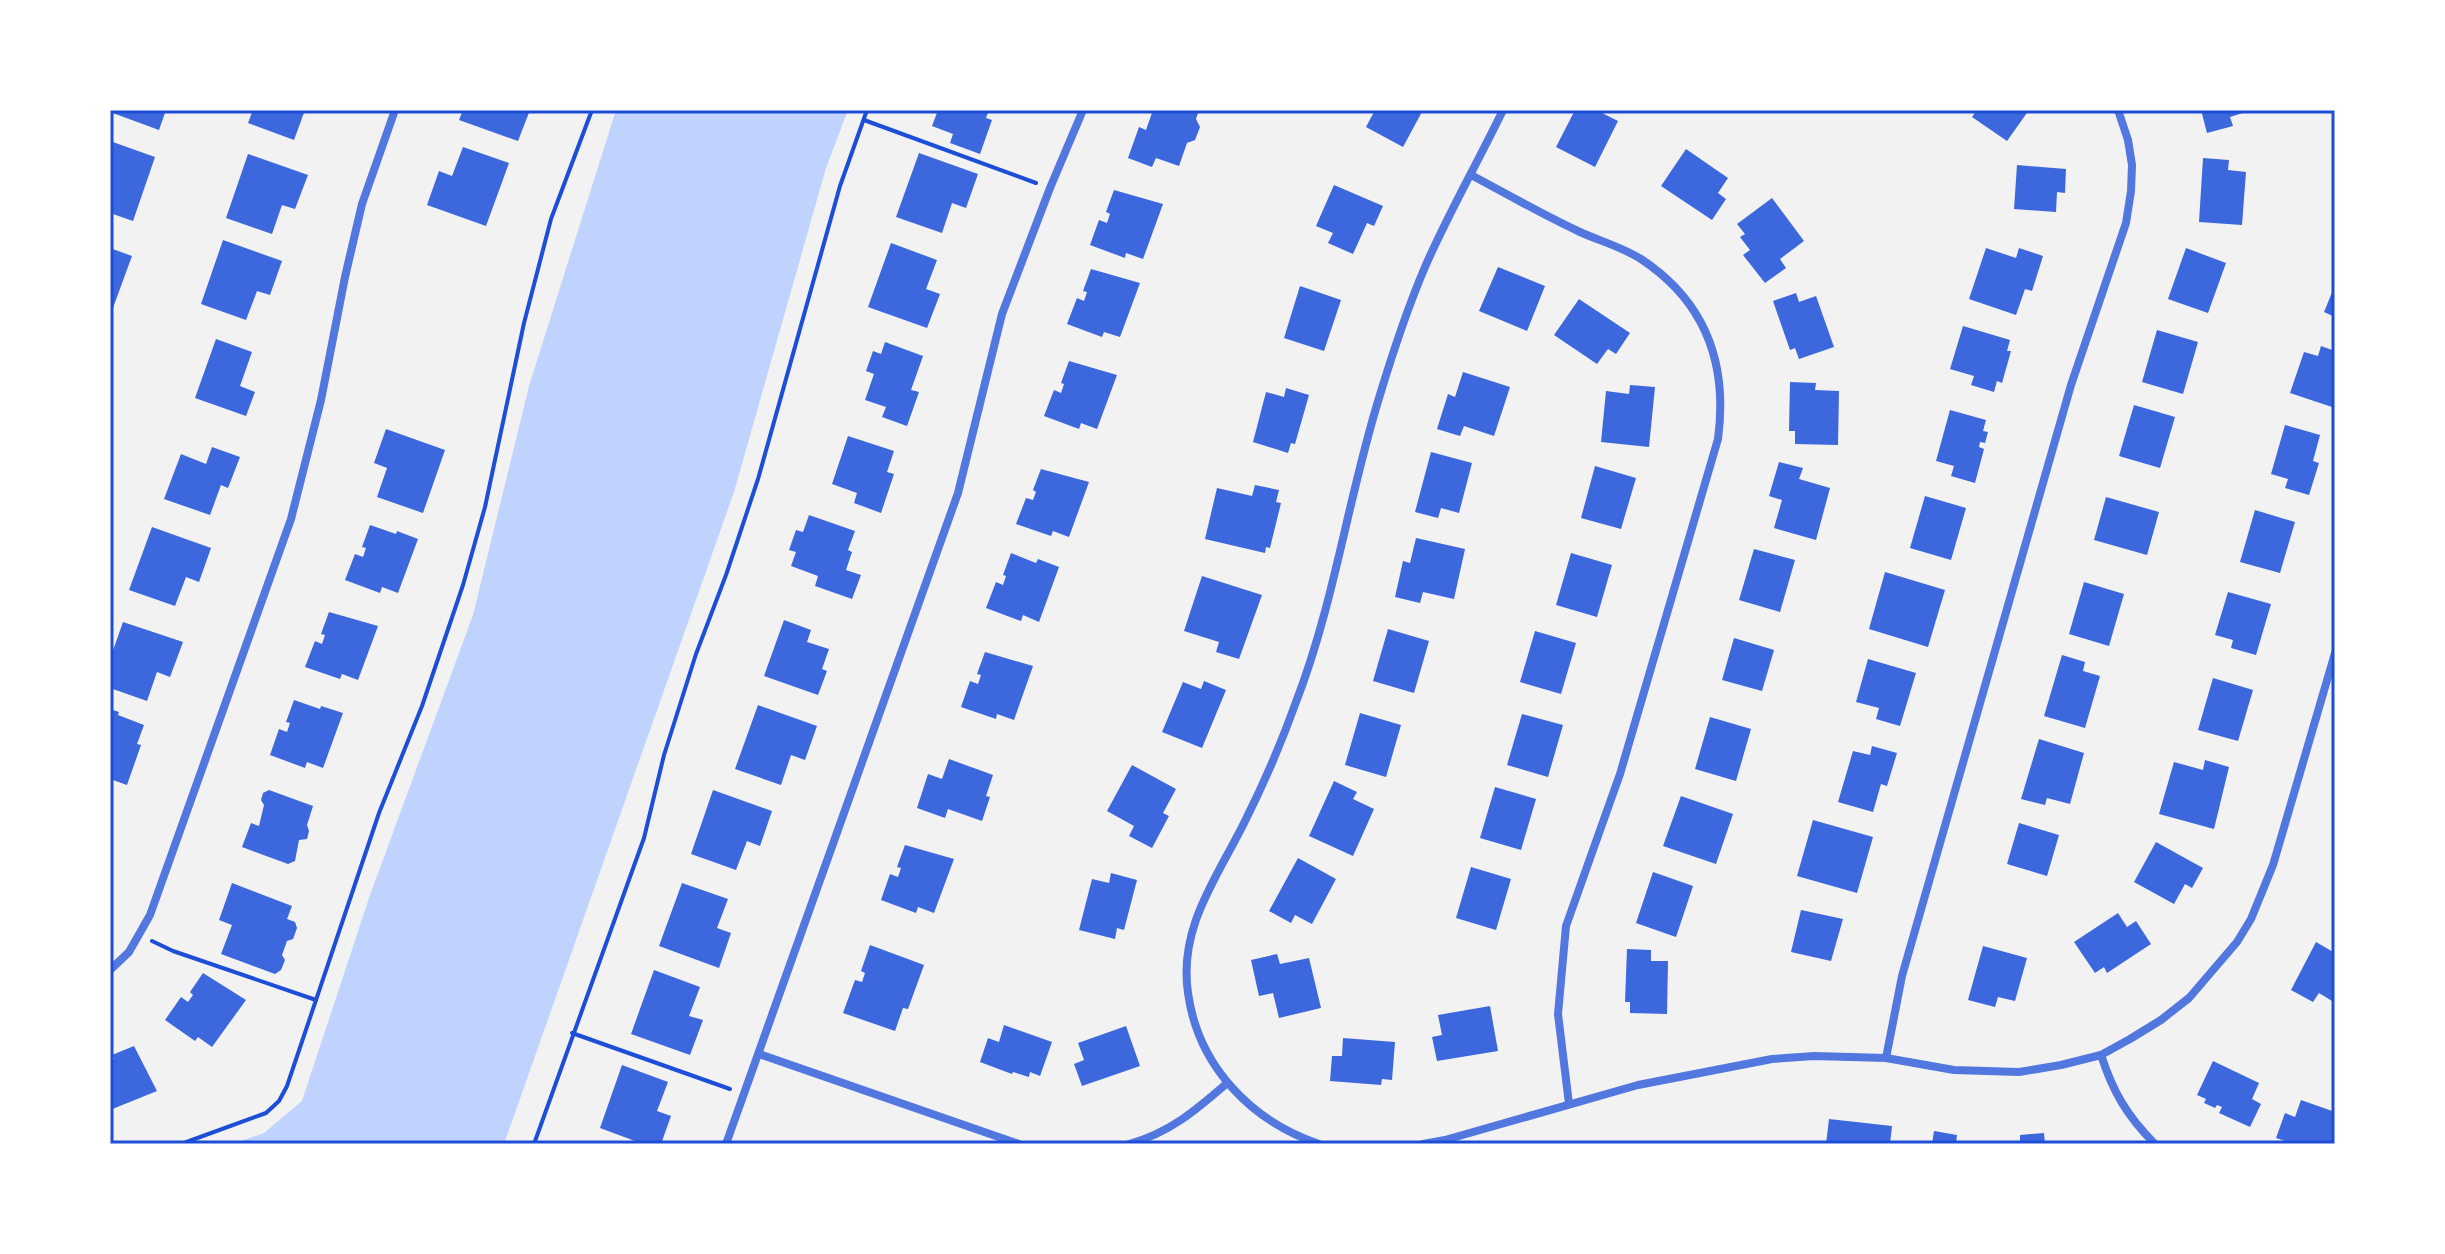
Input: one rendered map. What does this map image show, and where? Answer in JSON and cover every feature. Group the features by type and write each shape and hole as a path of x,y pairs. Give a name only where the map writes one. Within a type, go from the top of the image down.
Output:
{"street":[{"path":"110,970 129,952 150,915 291,519 321,400 362,204 395,110"},
{"path":"726,1144 958,493 1002,314 1083,110"},
{"path":"1319,1144 1269,1120 1226,1084 1195,1023 1187,992 1188,946 1193,924 1209,886 1249,814 1297,700 1326,605 1379,398 1425,267 1503,110"},
{"path":"1886,1058 1902,976 2071,385 2126,223 2132,165 2118,110"},
{"path":"1471,175 1579,231 1622,249 1666,278 1693,308 1705,331 1718,372 1721,394 1715,450 1620,774 1566,926 1558,1014 1569,1104"},
{"path":"1423,1144 1638,1085 1772,1059 1814,1056 1886,1058 1992,1073 2044,1068 2101,1055 2161,1020 2189,998 2237,942 2251,919 2273,865 2335,653"},
{"path":"759,1054 1019,1144"},
{"path":"2101,1055 2120,1101 2155,1144"},
{"path":"1129,1144 1149,1139 1185,1120 1226,1084"}],"path":[{"path":"181,1144 266,1113 279,1101 287,1086 379,813 422,706 463,585 485,507 518,350 551,219 592,110"},
{"path":"534,1144 644,838 664,755 758,479 840,186 867,110"},
{"path":"864,119 1050,188"},
{"path":"139,935 173,951 316,1000"},
{"path":"572,1033 743,1094"}],"water":[{"path":"616,110 848,110 826,168 734,492 504,1144 232,1144 264,1133 302,1101 370,895 473,615 529,386"}],"building":[{"path":"110,110 166,110 159,130"},
{"path":"253,110 305,110 294,140 248,123"},
{"path":"463,110 530,110 518,141 459,120"},
{"path":"938,110 989,110 986,118 992,120 980,154 950,143 953,134 932,126"},
{"path":"1153,110 1199,110 1196,119 1200,127 1195,140 1187,143 1179,166 1156,158 1152,167 1128,158 1139,127 1146,130"},
{"path":"1375,110 1423,110 1403,147 1366,127"},
{"path":"1575,110 1581,113 1582,110 1596,110 1618,121 1595,167 1556,147"},
{"path":"1977,110 2029,110 2007,141 1972,117"},
{"path":"2201,110 2249,111 2230,117 2233,126 2207,133"},
{"path":"110,141 155,157 133,221 110,213"},
{"path":"463,147 509,163 486,226 427,205 439,171 452,176"},
{"path":"1686,149 1728,178 1718,193 1726,199 1712,220 1661,186"},
{"path":"919,153 978,174 966,208 952,203 942,233 896,217"},
{"path":"248,154 308,175 295,209 282,205 272,234 226,218"},
{"path":"2203,158 2229,160 2228,170 2246,172 2242,225 2199,222"},
{"path":"2017,165 2066,169 2065,193 2057,192 2056,212 2014,209"},
{"path":"1334,185 1383,206 1374,226 1367,223 1353,254 1328,243 1333,233 1316,226"},
{"path":"1114,190 1163,204 1143,259 1126,253 1125,258 1090,245 1099,220 1107,223 1110,214 1106,212"},
{"path":"1772,198 1804,241 1780,259 1786,268 1765,283 1743,255 1750,250 1740,237 1745,234 1737,224"},
{"path":"223,240 282,261 270,295 257,291 246,320 201,304"},
{"path":"891,243 937,260 926,289 940,294 927,328 868,307"},
{"path":"110,248 132,256 110,316"},
{"path":"1986,248 2016,258 2019,248 2043,256 2032,291 2025,289 2016,315 1969,299"},
{"path":"2186,248 2226,263 2208,313 2168,299"},
{"path":"1498,267 1545,286 1527,331 1479,311"},
{"path":"1091,269 1140,283 1120,337 1104,332 1102,337 1067,324 1077,298 1084,301 1087,292 1083,291"},
{"path":"2335,285 2335,317 2324,312"},
{"path":"1300,286 1341,300 1324,351 1284,338"},
{"path":"1796,293 1799,302 1816,296 1834,347 1799,359 1795,348 1790,350 1773,301"},
{"path":"1579,299 1630,333 1616,354 1608,349 1597,364 1554,335"},
{"path":"1963,326 2010,340 2007,351 2011,351 2002,383 1997,381 1994,392 1971,385 1974,376 1950,369"},
{"path":"2157,330 2198,342 2183,394 2142,382"},
{"path":"216,339 252,352 240,386 255,392 246,416 195,398"},
{"path":"885,342 923,356 911,390 919,392 907,426 882,417 886,407 865,400 874,374 866,371 873,351 881,354"},
{"path":"2321,346 2335,351 2335,408 2290,393 2304,352 2318,356"},
{"path":"1069,361 1117,375 1097,429 1081,423 1079,429 1044,416 1054,390 1061,393 1064,384 1061,383"},
{"path":"1463,372 1510,387 1494,436 1464,426 1460,436 1437,429 1448,394 1455,397"},
{"path":"1790,382 1816,383 1815,390 1839,391 1838,445 1795,444 1795,431 1789,431"},
{"path":"1630,385 1655,387 1649,447 1601,442 1606,391 1629,394"},
{"path":"1286,388 1309,395 1295,444 1291,443 1288,453 1253,442 1266,392 1284,397"},
{"path":"2134,405 2175,417 2160,468 2119,456"},
{"path":"1950,410 1986,420 1983,431 1988,432 1985,443 1980,442 1979,447 1984,449 1975,483 1951,476 1954,466 1936,461"},
{"path":"2285,425 2320,435 2313,461 2319,463 2309,495 2285,488 2288,479 2271,474"},
{"path":"386,429 445,450 423,513 377,497 387,468 374,463"},
{"path":"848,436 894,451 887,472 894,474 881,513 854,503 857,493 832,484"},
{"path":"212,447 240,457 228,488 221,485 210,515 164,499 181,454 206,464"},
{"path":"1431,452 1472,463 1459,513 1441,508 1438,518 1415,512"},
{"path":"1779,462 1803,468 1799,479 1830,488 1816,540 1774,528 1782,500 1769,496"},
{"path":"1595,466 1636,478 1621,529 1581,518"},
{"path":"1041,469 1089,482 1069,537 1053,531 1051,536 1016,524 1026,498 1033,500 1036,492 1033,490"},
{"path":"1255,485 1279,490 1276,502 1281,503 1270,548 1266,547 1265,553 1205,539 1217,488 1252,496"},
{"path":"1925,496 1966,508 1951,560 1910,548"},
{"path":"2106,497 2159,512 2147,555 2094,540"},
{"path":"2255,510 2295,522 2280,573 2240,562"},
{"path":"809,515 855,531 848,550 852,552 846,570 861,575 852,599 815,586 818,576 791,566 796,552 789,550 796,530 803,532"},
{"path":"370,525 418,539 398,593 382,587 380,593 345,580 355,554 363,557 366,548 362,547"},
{"path":"152,527 211,548 199,582 186,577 175,606 129,590"},
{"path":"1416,538 1465,549 1454,599 1423,592 1420,603 1395,597 1403,561 1410,563"},
{"path":"1754,549 1795,560 1780,612 1739,600"},
{"path":"1011,553 1036,563 1038,559 1059,567 1039,622 1023,615 1021,621 986,608 996,582 1003,585 1006,576 1003,575"},
{"path":"1571,553 1612,565 1597,617 1556,605"},
{"path":"1885,572 1945,590 1928,647 1869,629"},
{"path":"1202,576 1262,595 1239,659 1216,652 1219,642 1184,631"},
{"path":"2084,582 2124,594 2109,646 2069,634"},
{"path":"2228,592 2271,604 2256,655 2231,648 2233,640 2215,635"},
{"path":"329,612 378,626 358,680 342,674 340,679 305,667 315,641 322,644 325,635 321,634"},
{"path":"784,620 811,630 807,642 829,649 822,669 827,671 818,695 764,676"},
{"path":"123,622 183,642 170,677 157,672 147,701 110,688 110,659"},
{"path":"1388,629 1429,641 1414,693 1373,681"},
{"path":"1535,631 1576,643 1561,694 1520,682"},
{"path":"1734,638 1774,650 1762,691 1722,680"},
{"path":"985,652 1033,666 1014,720 997,714 996,719 961,707 970,681 978,684 981,675 977,674"},
{"path":"2062,655 2085,662 2083,671 2100,676 2085,728 2044,716"},
{"path":"1868,659 1916,673 1900,726 1876,719 1879,708 1856,702"},
{"path":"2213,678 2253,690 2238,741 2198,730"},
{"path":"1204,681 1226,690 1202,748 1162,732 1183,682 1201,689"},
{"path":"294,700 343,713 323,768 307,762 305,768 270,755 279,729 287,732 290,723 286,722"},
{"path":"758,705 817,726 805,760 791,755 781,785 735,769"},
{"path":"110,709 144,725 137,744 141,745 127,785 110,779"},
{"path":"1360,713 1401,725 1386,777 1345,765"},
{"path":"1522,714 1563,725 1548,777 1507,765"},
{"path":"1710,717 1751,729 1736,781 1695,769"},
{"path":"2039,739 2084,753 2070,804 2047,798 2045,805 2021,799"},
{"path":"1872,746 1897,753 1887,786 1881,784 1873,812 1838,802 1853,751 1870,755"},
{"path":"949,759 993,775 982,821 948,809 945,818 917,808 928,774 942,779"},
{"path":"2205,760 2229,767 2214,829 2159,814 2174,762 2203,770"},
{"path":"1132,765 1176,789 1163,813 1169,816 1152,848 1129,836 1134,826 1107,811"},
{"path":"1334,781 1357,792 1353,799 1374,809 1353,856 1309,836"},
{"path":"1495,787 1536,799 1521,850 1480,838"},
{"path":"269,790 313,806 307,825 307,839 299,840 295,861 288,864 242,847 251,823 259,826 264,805 261,800 263,793"},
{"path":"713,790 772,811 760,846 747,841 736,870 691,854"},
{"path":"1681,796 1733,814 1716,864 1663,846"},
{"path":"1813,820 1873,837 1857,893 1797,876"},
{"path":"2019,823 2059,835 2047,876 2007,864"},
{"path":"2156,842 2203,868 2192,888 2185,884 2174,904 2134,882"},
{"path":"905,845 954,859 934,913 918,907 916,913 881,900 890,874 898,877 901,868 897,867"},
{"path":"1298,858 1336,879 1312,924 1295,915 1291,923 1269,911"},
{"path":"1471,867 1511,879 1496,930 1456,918"},
{"path":"1653,872 1693,886 1676,937 1636,923"},
{"path":"1111,873 1137,880 1124,930 1117,928 1115,939 1079,930 1092,879 1109,883"},
{"path":"232,883 292,906 287,919 295,922 297,928 293,939 287,941 281,970 275,974 221,954 232,925 219,920"},
{"path":"682,883 728,899 717,928 731,933 719,968 659,946"},
{"path":"1801,910 1843,919 1831,961 1791,952"},
{"path":"2118,913 2127,927 2136,921 2151,944 2107,973 2104,967 2095,973 2074,942"},
{"path":"2316,942 2335,953 2335,995 2332,1001 2319,993 2313,1002 2291,990"},
{"path":"870,945 924,965 908,1009 903,1008 895,1031 843,1013 855,980 862,982 865,973 861,971"},
{"path":"1983,946 2027,958 2015,1001 1998,997 1995,1007 1968,1000"},
{"path":"1627,949 1651,950 1651,961 1668,961 1667,1014 1630,1013 1630,1002 1625,1002"},
{"path":"1277,954 1280,964 1309,958 1321,1008 1279,1018 1273,993 1259,996 1251,960"},
{"path":"654,970 700,987 689,1016 703,1020 690,1055 631,1034"},
{"path":"203,973 246,1000 212,1047 198,1037 195,1041 165,1020 181,997 188,1002 193,995 190,992"},
{"path":"1490,1006 1498,1051 1437,1061 1432,1037 1442,1035 1438,1015"},
{"path":"1004,1025 1052,1042 1040,1076 1030,1072 1029,1077 1012,1074 980,1062 988,1038 999,1042"},
{"path":"1126,1026 1140,1066 1082,1086 1074,1064 1084,1060 1078,1043"},
{"path":"1343,1038 1395,1042 1392,1080 1382,1079 1381,1085 1330,1081 1332,1056 1342,1056"},
{"path":"134,1046 157,1091 110,1110 110,1060 114,1059 112,1055"},
{"path":"2213,1061 2259,1083 2252,1099 2261,1104 2250,1127 2219,1113 2222,1107 2217,1105 2215,1108 2204,1103 2206,1099 2197,1095"},
{"path":"622,1065 668,1082 657,1111 671,1116 661,1144 643,1144 600,1128"},
{"path":"2301,1100 2335,1112 2335,1144 2294,1144 2276,1138 2285,1113 2295,1117"},
{"path":"1829,1119 1892,1126 1890,1144 1826,1144"},
{"path":"1934,1131 1957,1135 1956,1144 1932,1144"},
{"path":"2044,1133 2045,1144 2020,1144 2020,1135"}]}
